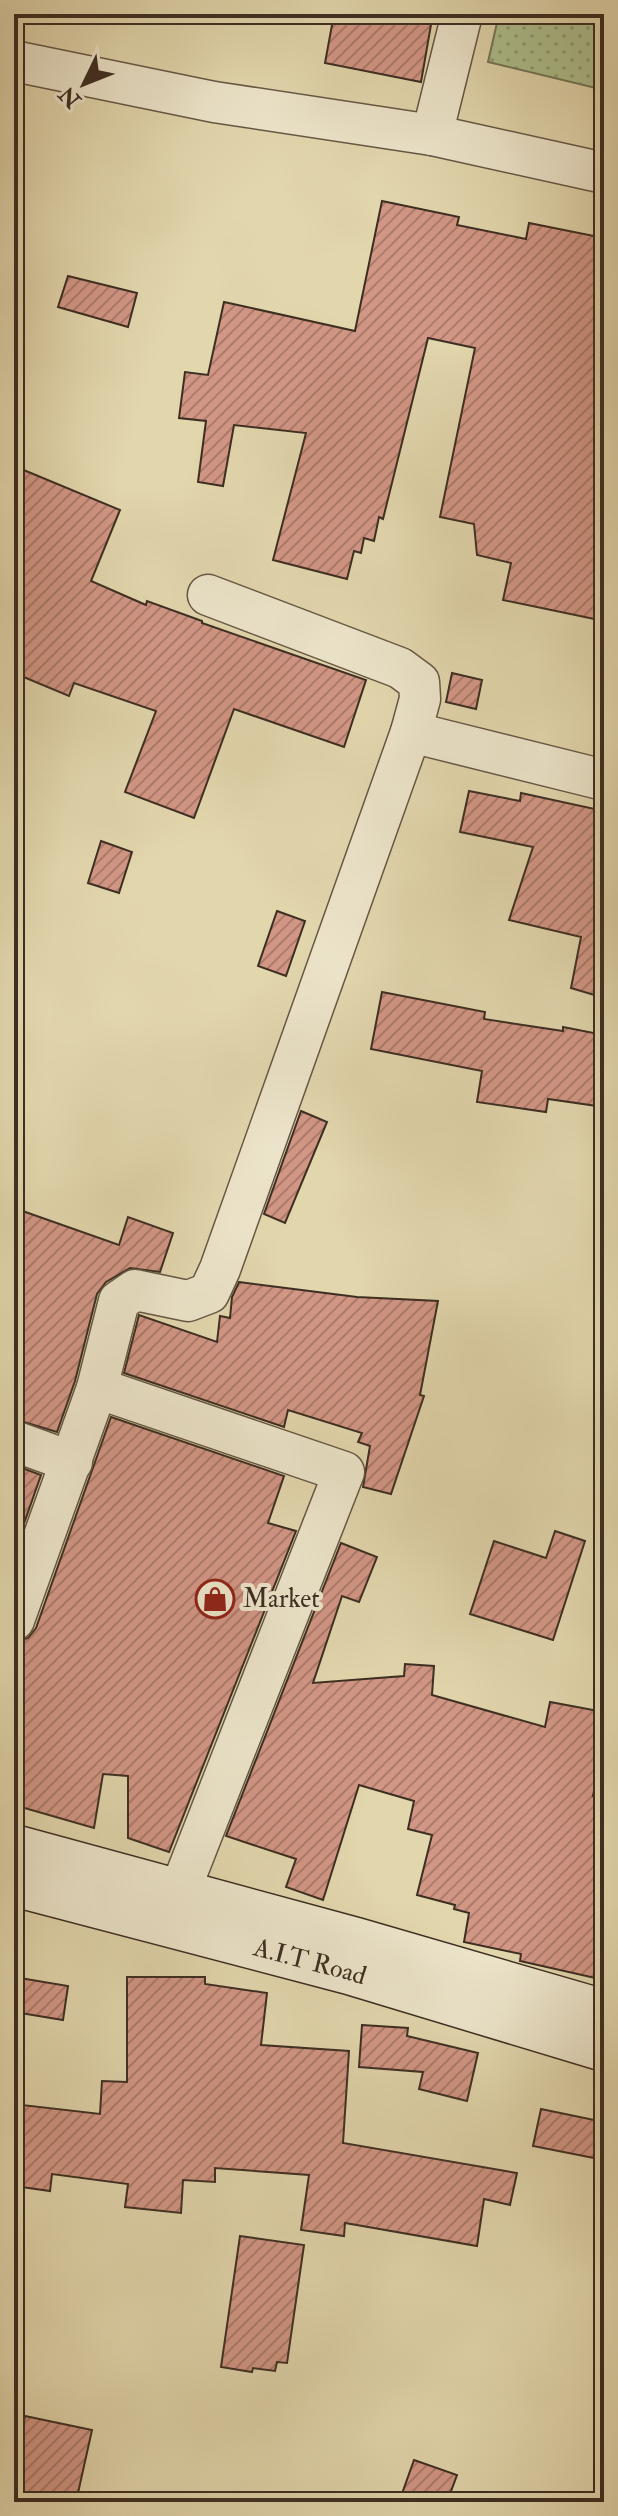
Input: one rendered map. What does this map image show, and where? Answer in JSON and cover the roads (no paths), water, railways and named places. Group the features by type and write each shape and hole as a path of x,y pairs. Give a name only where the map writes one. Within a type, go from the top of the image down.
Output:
{"street":[{"path":"432,135 462,14"},
{"path":"14,61 214,102 432,135 604,173"},
{"path":"14,1620 97,1388 119,1301 135,1290 188,1301 209,1293 215,1281 411,732 420,699 419,682 400,668 208,595"},
{"path":"411,732 604,780"},
{"path":"97,1388 344,1472 179,1893"},
{"path":"14,1441 72,1462"},
{"name":"A.I.T Road","path":"14,1847 604,2012"},
{"name":"A.I.T Road","path":"14,1884 349,1972 604,2049"}],"place":[{"name":"Market","path":"215,1599"}]}
